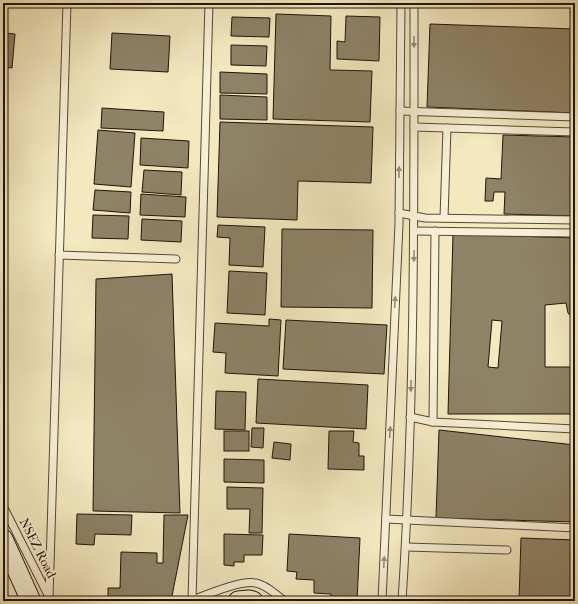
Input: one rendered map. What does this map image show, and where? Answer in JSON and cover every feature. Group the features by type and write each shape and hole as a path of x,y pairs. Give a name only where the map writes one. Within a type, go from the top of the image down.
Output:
{"street":[{"path":"3,539 44,600"},
{"path":"238,601 253,601"}],"lane":[{"path":"44,600 60,255 67,3"},
{"path":"209,3 191,601 246,583 256,583 264,586 285,601"},
{"path":"382,601 399,213 401,3"},
{"path":"402,601 407,520 414,231 414,3"},
{"path":"400,111 575,117"},
{"path":"414,126 575,132"},
{"path":"444,218 447,128"},
{"path":"399,213 424,218 575,220"},
{"path":"414,231 575,233"},
{"path":"433,422 435,231"},
{"path":"60,255 176,259"},
{"path":"410,417 433,422 575,429"},
{"name":"NSEZ Road","path":"3,506 44,600"},
{"path":"386,519 575,528"},
{"path":"406,547 507,550"}],"building":[{"path":"276,14 331,16 330,70 372,71 370,122 273,119"},
{"path":"346,16 380,17 379,61 337,59 337,41 345,42"},
{"path":"232,17 270,18 269,37 231,36"},
{"path":"430,24 575,29 575,113 427,107"},
{"path":"5,33 15,34 12,68 3,67"},
{"path":"112,33 170,36 168,72 110,69"},
{"path":"231,45 267,46 266,66 231,65"},
{"path":"220,72 267,74 267,94 220,93"},
{"path":"220,95 267,97 267,120 220,119"},
{"path":"102,108 164,112 163,131 101,128"},
{"path":"220,122 373,127 371,183 298,181 297,220 217,217"},
{"path":"98,130 135,133 131,187 94,184"},
{"path":"503,135 575,137 575,216 504,214 505,192 494,192 493,201 485,201 486,178 501,179"},
{"path":"141,138 189,141 188,168 140,165"},
{"path":"144,170 182,172 181,195 142,192"},
{"path":"95,190 131,192 130,213 93,210"},
{"path":"141,194 186,197 185,217 140,215"},
{"path":"93,215 129,216 128,239 92,238"},
{"path":"142,219 182,221 181,242 141,240"},
{"path":"218,225 265,227 263,267 229,265 230,238 217,237"},
{"path":"282,229 373,230 372,308 281,307"},
{"path":"453,234 575,238 575,321 568,313 566,303 545,305 545,367 575,367 575,414 448,414","holes":["492,320 502,321 498,368 488,367"]},
{"path":"229,271 267,273 265,315 227,313"},
{"path":"172,274 180,513 93,511 96,279"},
{"path":"269,319 281,320 278,376 225,373 226,353 213,352 215,323 269,326"},
{"path":"286,320 387,325 384,374 283,369"},
{"path":"258,379 368,385 366,429 256,423"},
{"path":"216,391 246,392 245,430 215,429"},
{"path":"252,428 264,428 263,448 251,447"},
{"path":"439,430 575,445 575,522 436,518"},
{"path":"224,431 249,431 249,451 224,451"},
{"path":"329,431 354,431 353,442 359,443 359,456 364,456 364,470 328,469"},
{"path":"274,442 291,444 290,460 272,458"},
{"path":"224,459 264,460 264,483 224,482"},
{"path":"227,487 263,488 262,533 249,533 250,509 227,509"},
{"path":"77,514 132,515 131,535 95,534 94,545 76,544"},
{"path":"164,515 188,515 171,601 108,601 108,588 120,588 121,552 157,553 157,563 163,563"},
{"path":"224,534 263,535 262,555 244,555 244,562 234,562 234,566 224,565"},
{"path":"289,534 360,538 357,601 331,601 331,594 314,593 314,580 296,579 297,572 287,571"},
{"path":"521,538 575,540 575,601 519,601"}]}
